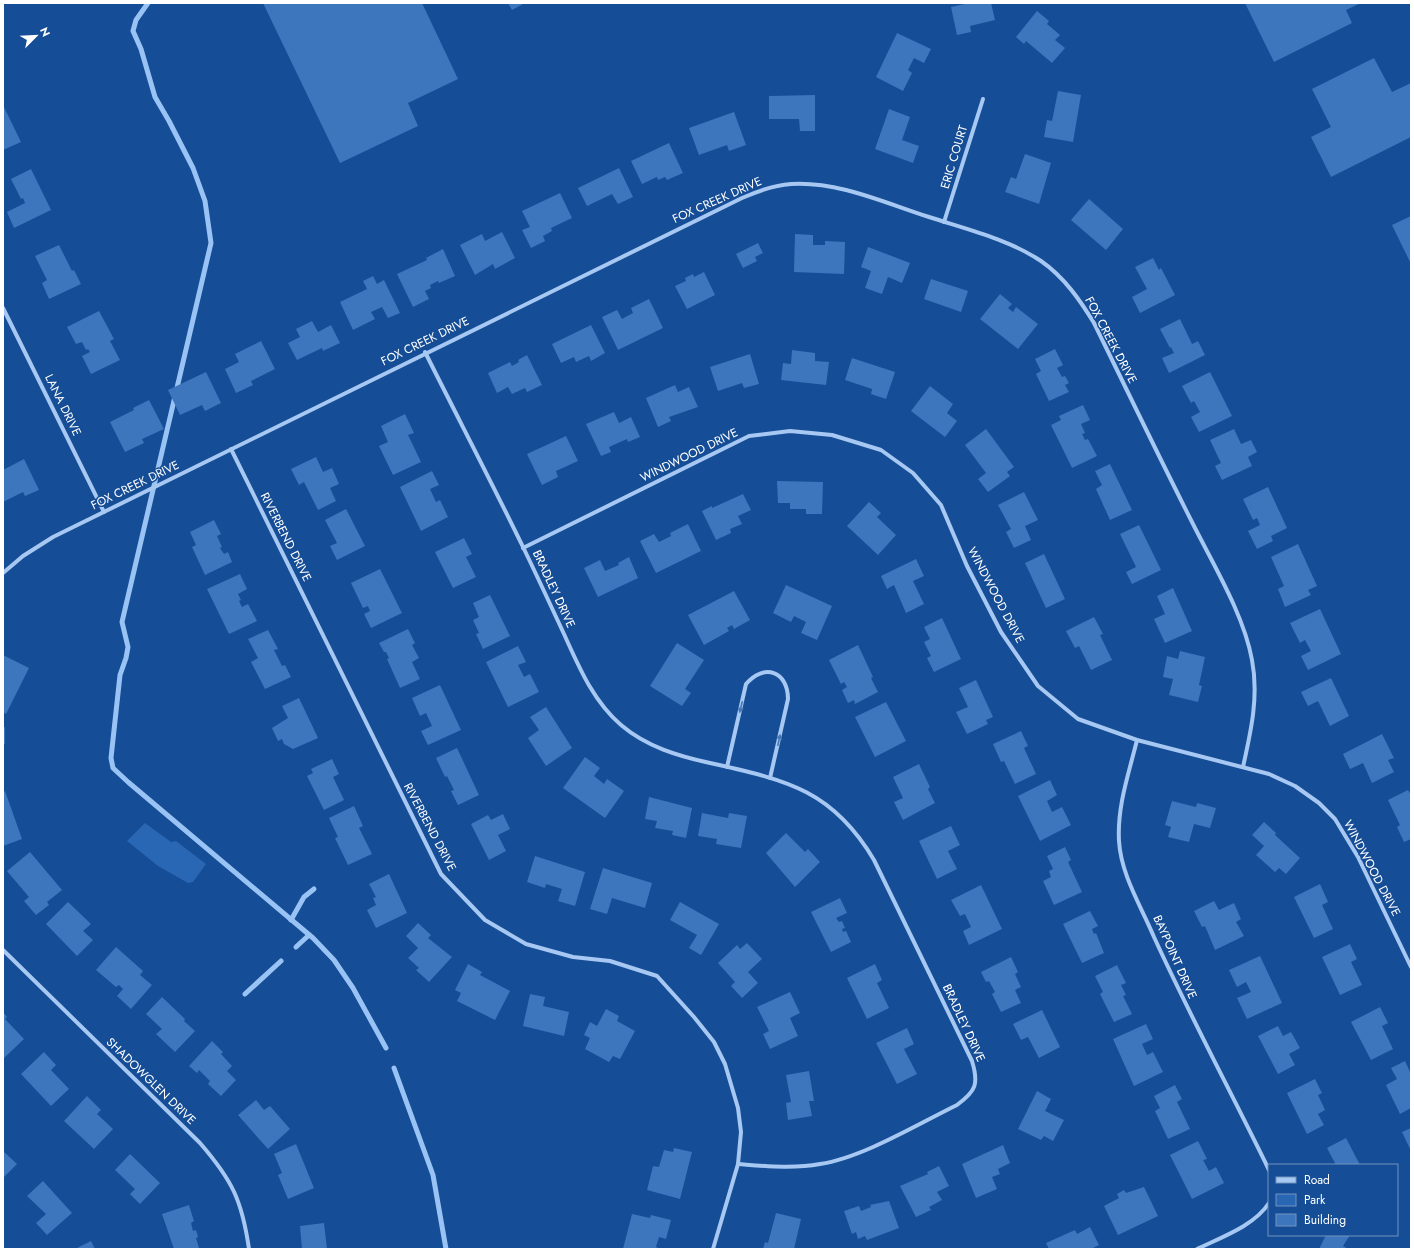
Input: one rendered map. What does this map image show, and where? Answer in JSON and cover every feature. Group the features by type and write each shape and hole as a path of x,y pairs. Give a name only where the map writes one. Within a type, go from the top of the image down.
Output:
{"street":[{"name":"ERIC COURT","path":"944,222 983,99"},
{"name":"FOX CREEK DRIVE","path":"3,573 23,556 53,537 425,352 679,228 766,188 791,184 815,185 853,192 1020,249 1042,262 1062,279 1080,300 1094,323 1225,588 1246,640 1252,658 1255,682 1255,705 1243,767"},
{"name":"LANA DRIVE","path":"3,308 104,512"},
{"name":"BRADLEY DRIVE","path":"425,352 524,548 582,672 603,706 616,720 639,740 687,758 796,785 814,795 832,808 848,823 864,842 874,860 972,1061 976,1076 973,1091 957,1105 847,1157 820,1164 796,1166 738,1164"},
{"name":"WINDWOOD DRIVE","path":"524,548 749,436 790,431 832,435 881,450 913,473 940,505 967,566 1001,632 1038,686 1078,719 1137,740 1269,774 1296,786 1319,803 1335,819 1358,857 1411,967"},
{"name":"RIVERBEND DRIVE","path":"231,449 442,874 485,920 526,944 574,957 610,961 657,976 694,1017 714,1042 725,1064 738,1108 741,1132 738,1164 713,1249"},
{"path":"727,767 746,684 753,676 762,671 774,673 782,679 788,689 788,699 770,778"},
{"name":"BAYPOINT DRIVE","path":"1137,740 1123,794 1120,816 1119,841 1123,868 1187,1009 1268,1168"},
{"name":"SHADOWGLEN DRIVE","path":"3,950 200,1143 220,1166 232,1186 242,1208 249,1249"},
{"path":"1197,1249 1229,1234 1262,1214 1268,1205"}],"green space":[{"path":"145,823 171,842 176,841 206,864 193,882 188,883 158,866 127,841"}],"building":[{"path":"263,3 422,3 458,79 408,103 418,126 340,163"},
{"path":"508,3 525,3 512,10"},
{"path":"969,3 991,3 995,20 970,26 971,32 957,35 951,7"},
{"path":"1245,3 1361,3 1346,10 1352,23 1274,62"},
{"path":"1037,11 1049,21 1047,24 1060,35 1055,40 1065,48 1052,63 1026,41 1024,44 1016,37"},
{"path":"897,33 931,49 924,63 914,58 908,70 912,73 903,91 876,77"},
{"path":"1374,58 1392,92 1411,83 1411,137 1331,177 1311,137 1331,127 1312,89"},
{"path":"1058,91 1081,95 1073,142 1044,137 1047,120 1052,121"},
{"path":"815,95 815,131 800,131 799,119 769,119 769,96"},
{"path":"3,105 21,142 3,150"},
{"path":"889,109 910,117 902,140 919,146 913,163 875,149"},
{"path":"734,112 746,145 729,151 727,145 699,155 689,128"},
{"path":"669,143 683,173 667,180 665,177 658,180 657,177 642,184 631,161"},
{"path":"1025,154 1051,163 1039,204 1005,192 1011,177 1016,179"},
{"path":"619,168 633,197 618,204 612,194 587,206 578,188"},
{"path":"31,169 51,210 14,228 7,212 25,203 23,198 21,199 11,179"},
{"path":"560,193 572,218 551,228 552,231 543,236 545,241 531,248 522,230 530,227 522,211"},
{"path":"1089,199 1123,229 1106,250 1071,220"},
{"path":"1411,216 1411,264 1392,225"},
{"path":"502,232 515,258 495,269 493,264 475,275 460,245 482,234 485,241"},
{"path":"795,234 813,235 813,245 825,245 825,241 845,242 844,274 794,272"},
{"path":"758,243 763,253 755,257 757,261 743,268 736,254"},
{"path":"59,245 72,271 74,270 81,284 49,299 42,283 47,280 35,256"},
{"path":"868,247 910,263 902,283 888,277 882,294 865,288 871,271 861,267"},
{"path":"443,249 455,276 430,285 431,288 425,291 429,299 413,307 397,274 427,260 426,258"},
{"path":"1153,258 1159,270 1161,268 1175,295 1140,313 1132,297 1147,289 1135,267"},
{"path":"704,272 715,295 687,309 675,286 686,281 685,278 693,274 694,277"},
{"path":"373,276 377,284 384,280 400,313 388,318 382,307 371,312 375,319 353,330 340,302 367,289 363,281"},
{"path":"931,279 968,291 961,312 924,299"},
{"path":"1000,294 1012,304 1008,308 1013,312 1016,307 1038,324 1018,349 980,319"},
{"path":"649,299 663,328 618,350 602,317 617,310 622,319 633,313 631,308"},
{"path":"99,311 114,339 110,341 120,360 91,374 82,356 90,352 88,349 86,350 82,342 76,344 67,327"},
{"path":"1180,319 1192,344 1198,341 1205,355 1169,373 1162,358 1174,353 1160,329"},
{"path":"312,321 318,332 331,325 340,343 323,351 322,348 297,360 288,343 300,337 296,329"},
{"path":"591,325 605,353 591,361 589,356 576,362 574,357 561,363 552,344"},
{"path":"261,341 275,369 251,381 253,385 236,393 225,369 239,362 235,354"},
{"path":"1055,349 1063,365 1057,368 1062,377 1065,376 1069,383 1065,385 1069,392 1049,401 1036,374 1041,371 1035,359"},
{"path":"792,350 815,353 815,361 829,362 826,385 781,380 783,363 791,364"},
{"path":"750,354 759,384 744,388 742,383 718,391 710,367"},
{"path":"527,355 542,385 527,392 525,388 512,394 508,387 497,393 488,373 510,362 512,366 519,362 518,360"},
{"path":"852,358 895,372 886,399 871,394 872,389 845,380"},
{"path":"206,372 221,403 205,411 202,405 180,415 168,390"},
{"path":"1210,372 1232,416 1199,432 1191,417 1200,412 1194,401 1191,403 1182,386"},
{"path":"675,385 678,392 689,387 698,407 669,417 671,421 658,427 646,398"},
{"path":"930,386 953,404 947,413 957,421 945,437 911,411"},
{"path":"149,400 164,429 142,439 144,443 125,452 110,422 134,410 133,408"},
{"path":"1083,405 1090,420 1081,424 1085,433 1082,434 1085,440 1088,439 1097,456 1072,468 1051,425 1061,420 1059,416"},
{"path":"614,412 619,423 631,417 640,437 628,442 627,439 609,447 611,452 601,456 586,424"},
{"path":"405,414 414,433 408,435 421,462 393,475 379,446 388,442 381,426"},
{"path":"986,429 1014,467 1007,472 1010,476 988,492 978,479 986,473 965,445"},
{"path":"1234,429 1241,444 1251,440 1257,452 1248,457 1252,466 1222,480 1215,466 1221,463 1210,440"},
{"path":"566,436 578,461 556,471 558,477 542,485 527,454"},
{"path":"316,457 323,472 332,468 339,484 330,488 336,501 318,510 304,482 299,485 291,469"},
{"path":"24,459 39,490 25,496 23,492 3,502 3,470"},
{"path":"1110,464 1132,510 1110,520 1096,489 1102,485 1095,471"},
{"path":"432,471 439,485 430,489 436,502 440,500 448,517 421,531 400,487"},
{"path":"777,481 823,482 822,514 806,514 806,509 790,509 790,503 778,503"},
{"path":"1268,487 1287,528 1271,536 1273,541 1257,549 1248,531 1260,525 1257,518 1253,520 1243,499"},
{"path":"1024,492 1038,520 1025,526 1031,540 1014,548 1006,532 1011,529 998,505"},
{"path":"743,494 751,510 738,516 742,524 730,529 731,533 716,540 702,511"},
{"path":"869,502 881,513 877,517 896,535 878,555 847,526"},
{"path":"346,509 365,546 337,560 330,546 337,543 325,520"},
{"path":"214,520 221,534 217,536 222,547 220,548 224,554 228,552 232,562 205,575 192,547 196,545 190,532"},
{"path":"688,524 701,551 656,573 640,541 654,534 659,542 671,536 670,533"},
{"path":"1139,525 1161,570 1132,584 1126,572 1136,567 1120,534"},
{"path":"464,538 472,554 466,557 476,577 453,588 435,552"},
{"path":"1298,544 1317,586 1308,590 1311,595 1285,607 1278,589 1284,586 1271,557"},
{"path":"1044,554 1065,599 1046,608 1025,563"},
{"path":"629,557 638,578 598,597 584,568 600,560 605,571 619,565 618,563"},
{"path":"916,559 924,576 913,581 924,604 906,613 894,585 887,589 881,576"},
{"path":"380,569 402,613 371,628 364,614 370,611 368,606 363,608 351,583"},
{"path":"240,574 247,589 238,594 241,600 239,601 242,607 248,604 257,621 229,634 207,589"},
{"path":"786,585 832,606 817,640 801,633 806,622 794,616 791,622 773,613"},
{"path":"1173,588 1192,631 1165,643 1154,619 1165,614 1157,596"},
{"path":"734,591 750,620 734,629 732,625 727,628 729,631 704,645 688,615"},
{"path":"490,595 510,636 483,649 476,634 479,633 473,620 479,617 473,603"},
{"path":"1320,609 1341,654 1308,670 1301,656 1311,651 1305,640 1300,643 1290,623"},
{"path":"1094,617 1103,634 1100,635 1112,660 1091,670 1079,646 1075,648 1066,631"},
{"path":"942,618 961,659 934,672 927,658 931,656 924,642 930,639 924,627"},
{"path":"408,629 415,643 412,645 419,658 412,662 420,679 400,688 387,659 389,658 379,643"},
{"path":"268,630 278,649 274,650 282,666 285,665 291,677 265,689 251,662 258,658 248,639"},
{"path":"677,643 704,660 685,689 691,693 682,706 650,686"},
{"path":"858,645 873,677 871,678 878,692 855,704 854,700 848,703 842,690 847,687 844,682 841,684 829,660"},
{"path":"518,646 526,662 518,665 524,677 530,674 539,692 508,707 486,662"},
{"path":"1180,651 1205,657 1199,685 1202,686 1198,702 1169,695 1173,679 1163,677 1167,656 1178,659"},
{"path":"3,655 29,668 6,714 3,712"},
{"path":"1331,678 1349,716 1330,726 1318,701 1308,706 1301,692"},
{"path":"976,680 993,717 986,720 988,724 967,734 956,712 968,707 959,688"},
{"path":"440,685 461,730 428,745 421,731 432,726 426,713 420,716 412,698"},
{"path":"299,698 318,738 293,749 284,744 282,739 278,741 272,728 288,718 282,706"},
{"path":"886,702 906,741 875,757 855,717"},
{"path":"546,707 572,748 546,766 528,738 539,730 530,717"},
{"path":"3,727 5,727 5,744 3,744"},
{"path":"1021,731 1028,746 1024,748 1036,774 1015,784 1004,761 1001,762 993,744"},
{"path":"1382,734 1394,758 1388,760 1394,772 1372,783 1363,763 1350,769 1343,754"},
{"path":"457,748 479,795 458,805 451,791 454,790 447,776 445,777 436,758"},
{"path":"585,757 600,768 594,776 604,784 607,779 624,791 605,818 563,788"},
{"path":"332,759 339,774 333,777 344,800 324,810 307,776 313,773 311,769"},
{"path":"919,764 930,787 928,789 935,803 903,820 894,802 903,798 893,777"},
{"path":"1050,780 1057,795 1047,801 1052,812 1062,807 1071,825 1040,841 1018,796"},
{"path":"1408,790 1411,795 1411,839 1404,842 1397,827 1400,825 1388,800"},
{"path":"5,791 22,839 3,846 3,792"},
{"path":"649,797 692,808 686,838 672,835 673,831 655,828 657,821 645,819"},
{"path":"1172,801 1196,807 1197,803 1216,808 1210,828 1194,824 1189,842 1168,837 1171,827 1165,825"},
{"path":"354,806 363,826 359,828 372,854 348,865 335,838 338,837 329,818"},
{"path":"702,813 728,818 729,813 747,816 741,848 716,844 717,839 698,836"},
{"path":"503,814 510,829 498,835 506,851 489,860 471,824 488,815 491,820"},
{"path":"1264,822 1276,833 1275,835 1300,858 1286,874 1279,868 1275,872 1256,855 1264,846 1252,835"},
{"path":"951,826 960,845 948,851 957,869 937,879 919,841"},
{"path":"786,833 805,852 808,849 820,862 795,887 766,853"},
{"path":"1065,847 1071,860 1068,862 1082,892 1054,905 1043,881 1051,877 1049,871 1053,869 1047,856"},
{"path":"30,852 62,890 47,902 49,905 36,915 24,901 29,897 7,871"},
{"path":"535,856 585,872 575,906 558,901 562,889 546,884 545,888 527,882"},
{"path":"603,868 652,883 645,908 612,898 607,914 590,909"},
{"path":"389,874 407,913 376,928 367,910 376,905 373,898 376,897 369,884"},
{"path":"1320,884 1328,902 1322,905 1333,929 1314,938 1294,897"},
{"path":"981,885 1002,929 969,945 963,931 971,927 965,914 960,916 951,900"},
{"path":"840,898 847,913 836,918 839,922 842,921 845,928 842,929 843,932 846,931 851,942 831,952 811,912"},
{"path":"1214,901 1219,910 1234,903 1241,919 1236,922 1244,936 1215,950 1205,926 1202,927 1194,911"},
{"path":"68,902 91,924 83,931 93,940 77,956 46,924"},
{"path":"680,902 719,924 701,955 689,948 697,935 670,920"},
{"path":"1090,911 1098,926 1092,929 1094,934 1096,933 1104,953 1082,963 1063,924"},
{"path":"418,923 431,935 428,938 452,957 429,982 416,970 419,968 408,958 418,948 406,936"},
{"path":"747,943 762,959 748,972 758,983 742,998 731,986 735,982 718,963 737,945 740,949"},
{"path":"1350,944 1357,959 1351,962 1362,985 1340,995 1322,957"},
{"path":"116,947 143,971 140,975 152,985 131,1009 117,996 123,989 119,985 116,987 96,970"},
{"path":"1260,956 1282,1003 1247,1019 1237,998 1251,992 1246,982 1237,987 1229,970"},
{"path":"1011,957 1018,972 1015,974 1021,987 1015,990 1021,1003 1001,1012 992,994 995,992 989,981 986,982 981,972"},
{"path":"468,964 482,972 480,975 510,991 495,1020 457,1001 461,993 455,990"},
{"path":"875,964 882,980 877,983 889,1008 867,1019 847,978"},
{"path":"1117,965 1126,983 1121,985 1126,995 1123,996 1132,1014 1114,1022 1100,994 1103,992 1095,976"},
{"path":"790,992 800,1013 790,1018 798,1036 770,1049 763,1034 769,1031 757,1007"},
{"path":"530,994 545,997 543,1006 569,1012 564,1036 523,1026"},
{"path":"162,997 195,1031 175,1052 156,1034 162,1029 146,1014"},
{"path":"1380,1007 1388,1023 1382,1026 1393,1049 1371,1060 1351,1022"},
{"path":"606,1009 619,1016 617,1021 635,1031 620,1059 613,1056 609,1062 585,1049 590,1038 584,1035 590,1022 597,1026"},
{"path":"1042,1010 1060,1047 1039,1058 1028,1037 1021,1040 1013,1024"},
{"path":"3,1012 7,1017 5,1019 24,1039 3,1059"},
{"path":"1146,1024 1153,1039 1142,1044 1147,1055 1153,1052 1163,1072 1134,1086 1113,1039"},
{"path":"1278,1026 1283,1036 1291,1032 1300,1048 1289,1054 1295,1065 1278,1074 1258,1036"},
{"path":"907,1028 914,1044 904,1049 917,1074 897,1084 876,1043"},
{"path":"212,1041 223,1052 221,1054 232,1066 227,1071 236,1080 221,1096 208,1084 210,1081 199,1070 197,1073 189,1066"},
{"path":"44,1052 56,1065 51,1070 69,1089 51,1106 21,1074"},
{"path":"1405,1061 1411,1074 1411,1108 1400,1114 1386,1085 1397,1079 1391,1068"},
{"path":"809,1071 814,1101 809,1101 812,1116 788,1120 786,1103 791,1102 786,1075"},
{"path":"1315,1079 1322,1093 1318,1095 1325,1110 1318,1114 1324,1125 1307,1134 1287,1093"},
{"path":"1175,1085 1182,1099 1177,1102 1190,1129 1168,1139 1155,1111 1160,1108 1154,1096"},
{"path":"1037,1091 1051,1099 1045,1111 1064,1120 1053,1141 1044,1136 1041,1140 1018,1129"},
{"path":"87,1096 101,1110 97,1114 113,1129 94,1149 64,1121"},
{"path":"256,1100 264,1110 270,1106 290,1129 268,1149 238,1115"},
{"path":"1411,1128 1411,1151 1402,1132"},
{"path":"1346,1138 1359,1164 1335,1164 1327,1148"},
{"path":"1198,1141 1207,1159 1203,1160 1209,1171 1216,1167 1224,1183 1192,1199 1170,1155"},
{"path":"296,1144 314,1188 288,1199 278,1175 282,1173 274,1154"},
{"path":"1003,1145 1010,1163 998,1169 1000,1174 992,1177 997,1189 976,1198 962,1164"},
{"path":"674,1148 692,1152 680,1199 647,1190 653,1166 659,1167 664,1150 673,1152"},
{"path":"3,1151 17,1164 3,1178"},
{"path":"130,1154 160,1183 140,1204 130,1194 135,1189 115,1170"},
{"path":"939,1166 949,1186 937,1192 942,1200 929,1207 931,1210 916,1217 900,1186 928,1174 927,1172"},
{"path":"43,1181 72,1213 47,1235 36,1223 46,1214 27,1196"},
{"path":"1144,1187 1158,1216 1118,1235 1104,1206 1119,1198 1117,1194 1124,1190 1126,1193"},
{"path":"889,1201 899,1228 867,1240 865,1236 858,1239 856,1232 852,1234 844,1211 859,1206 861,1211 871,1207 870,1205"},
{"path":"189,1205 194,1221 191,1223 193,1231 196,1230 198,1237 196,1238 199,1248 174,1249 162,1214"},
{"path":"776,1213 801,1219 794,1249 763,1249 765,1242 768,1243"},
{"path":"632,1214 650,1218 651,1215 671,1220 666,1239 659,1237 656,1247 660,1249 623,1249"},
{"path":"324,1223 327,1249 302,1249 300,1226"},
{"path":"1090,1227 1099,1245 1091,1249 1049,1249 1046,1243 1075,1230 1077,1234"},
{"path":"1326,1236 1349,1236 1343,1246 1348,1249 1319,1249"},
{"path":"91,1241 95,1249 75,1249"}],"waterway":[{"path":"148,3 136,20 133,31 141,49 155,97 193,168 205,201 211,243 122,622 128,647 120,675 111,758 113,768 313,938 334,960 353,988 386,1048"},
{"path":"291,920 304,897 314,889"},
{"path":"296,947 309,935"},
{"path":"245,994 281,961"},
{"path":"394,1068 433,1175 446,1249"}]}
